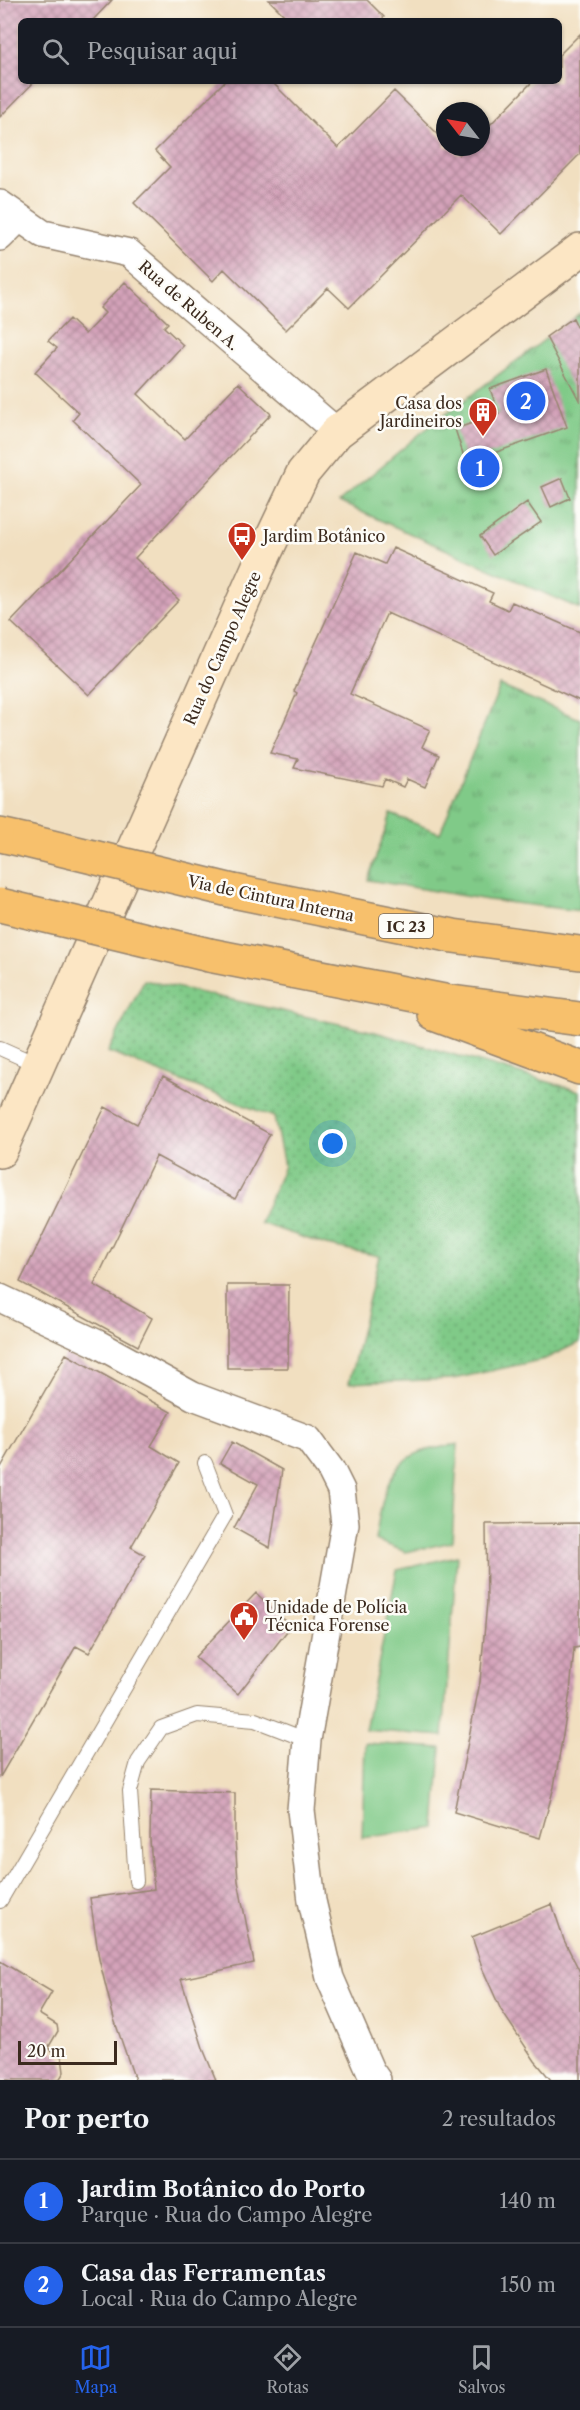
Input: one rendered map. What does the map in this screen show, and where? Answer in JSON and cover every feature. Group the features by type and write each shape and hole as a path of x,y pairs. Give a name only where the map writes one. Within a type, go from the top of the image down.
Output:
{"highway":[{"name":"Via de Cintura Interna","path":"13,838 233,891 453,936 580,953"},
{"path":"0,905 209,955 353,985 444,1001 580,1019"},
{"path":"353,985 580,1068"}],"main road":[{"name":"Rua do Campo Alegre","path":"0,1150 258,568 303,473 337,432 580,250"}],"street":[{"name":"Rua de Ruben A.","path":"0,237 9,211 43,234 129,254 337,432"},
{"path":"0,1298 96,1343 193,1396 284,1428 308,1439 331,1470 341,1490 345,1524 307,1740 301,1810 312,1901 330,1978 370,2070 377,2080"}],"lane":[{"path":"0,1048 38,1065"},
{"path":"0,1901 225,1515 205,1462"},
{"path":"136,1881 130,1791 138,1762 161,1728 197,1715 255,1720 307,1740"}],"green space":[{"path":"580,313 580,609 339,502 421,433"},
{"path":"500,686 580,719 580,911 488,900 368,880 391,814 440,833"},
{"path":"144,980 375,1032 580,1091 580,1342 545,1359 453,1379 349,1383 379,1256 326,1245 260,1223 284,1166 274,1117 108,1052"},
{"path":"458,1444 452,1542 406,1552 375,1540 386,1488 399,1467 409,1458 421,1452"},
{"path":"457,1556 443,1736 365,1730 397,1570"},
{"path":"365,1743 441,1748 435,1828 362,1838"}],"building":[{"path":"0,0 112,0 95,18 18,18 18,84 32,84 0,117"},
{"path":"269,0 367,0 384,17 383,18 287,18"},
{"path":"580,34 580,154 501,234 461,195 349,308 328,288 286,330 224,269 213,281 134,203 170,167 155,151 222,84 274,84 338,148 394,91 436,132 436,156 490,156 490,125 530,84 562,84 562,52"},
{"path":"125,282 168,323 164,327 183,345 138,394 185,439 238,383 271,414 135,558 179,600 89,695 11,622 141,485 73,420 79,413 35,372 57,348 48,341 69,319 85,334 105,313 100,308"},
{"path":"573,318 580,333 580,402 546,337"},
{"path":"546,369 567,427 466,463 455,429 499,414 490,389"},
{"path":"562,478 570,498 551,507 542,487"},
{"path":"527,502 541,522 493,555 480,536"},
{"path":"393,548 493,593 489,601 508,610 512,602 580,632 580,701 387,613 350,694 430,730 422,747 439,755 425,787 407,779 403,787 385,779 382,786 294,768 298,759 270,753 297,693 294,691 357,552 385,564"},
{"path":"163,1076 270,1134 235,1199 156,1156 94,1285 152,1318 138,1346 20,1282 105,1107 137,1124"},
{"path":"227,1285 289,1285 288,1368 227,1368"},
{"path":"66,1354 171,1412 151,1446 179,1463 131,1547 145,1555 89,1653 76,1646 0,1777 0,1469"},
{"path":"232,1442 282,1470 270,1548 234,1528 258,1484 220,1463"},
{"path":"580,1523 580,1647 574,1648 570,1693 554,1787 540,1838 454,1812 480,1682 487,1602 486,1524"},
{"name":"Unidade de Polícia Técnica Forense","path":"256,1593 291,1626 238,1694 195,1657"},
{"path":"151,1790 235,1793 238,1881 254,1963 181,1979 204,2051 216,2080 135,2080 114,2019 99,1959 90,1898 154,1889 150,1840"},
{"path":"552,1904 564,1940 580,1972 580,2080 551,2080 535,2061 501,2010 483,1970 472,1937"},
{"path":"0,1961 52,1992 39,2014 57,2025 58,2031 48,2048 62,2057 64,2072 59,2080 0,2080"}],"place":[{"name":"Casa das Ferramentas","path":"526,401"},
{"name":"Casa dos Jardineiros","path":"483,438"},
{"name":"Jardim Botânico do Porto","path":"480,468"},
{"name":"Jardim Botânico","path":"242,562"},
{"name":"Unidade de Polícia Técnica Forense","path":"244,1642"}]}
